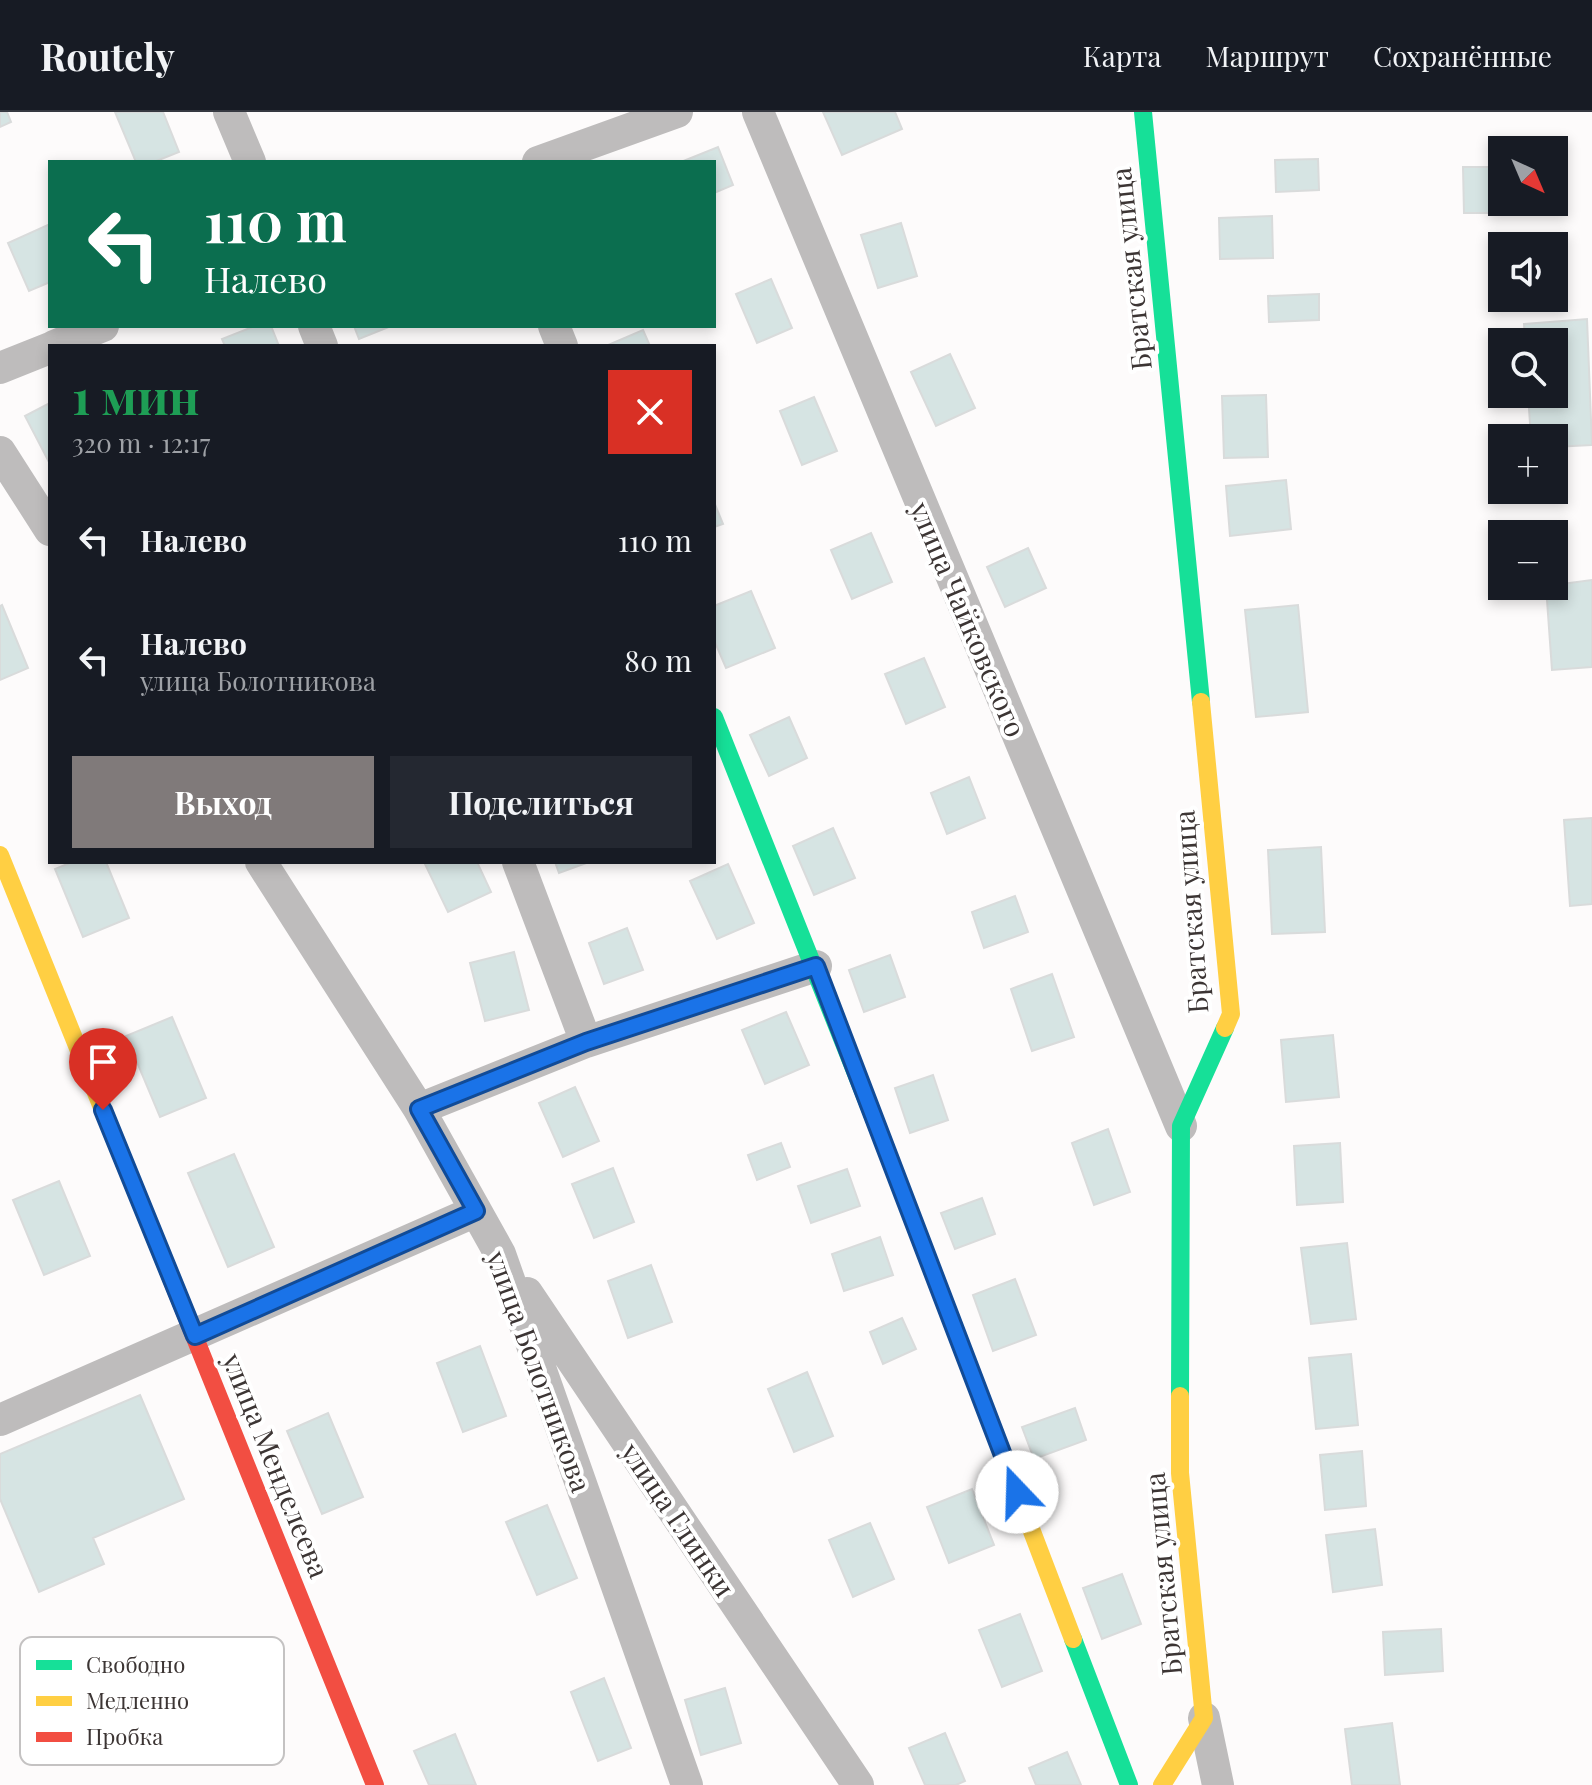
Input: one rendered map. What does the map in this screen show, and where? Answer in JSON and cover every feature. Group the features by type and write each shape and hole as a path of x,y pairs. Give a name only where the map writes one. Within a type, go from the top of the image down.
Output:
{"street":[{"path":"229,112 249,160"},
{"path":"544,160 677,112"},
{"name":"улица Чайковского","path":"758,112 1181,1126"},
{"name":"Братская улица","path":"1143,112 1231,1014 1181,1126 1180,1473 1204,1718"},
{"path":"59,344 98,328"},
{"path":"0,368 48,349"},
{"path":"0,452 48,527"},
{"path":"716,722 816,966 1129,1785"},
{"name":"улица Менделеева","path":"0,855 375,1785"},
{"name":"улица Болотникова","path":"262,864 419,1109 500,1254 687,1785"},
{"path":"519,864 586,1042"},
{"path":"419,1109 586,1042 816,966"},
{"path":"0,1420 476,1211"},
{"name":"улица Глинки","path":"500,1254 858,1785"},
{"path":"1162,1785 1204,1718"},
{"path":"1204,1718 1218,1785"}],"building":[{"path":"0,112 7,112 11,122 0,127"},
{"path":"115,112 163,112 179,152 159,160 135,160"},
{"path":"823,112 895,112 902,129 842,155"},
{"path":"718,147 733,185 716,192 716,160 686,160"},
{"path":"1318,159 1319,190 1276,192 1275,160"},
{"path":"1463,167 1488,167 1488,213 1464,213"},
{"path":"1272,216 1273,258 1220,259 1219,218"},
{"path":"901,223 917,276 878,288 861,235"},
{"path":"48,225 48,283 29,291 8,243"},
{"path":"771,279 792,328 757,343 736,294"},
{"path":"1319,294 1319,320 1269,322 1268,296"},
{"path":"1587,319 1592,445 1568,446 1568,424 1530,424 1529,408 1568,408 1568,328 1524,328 1524,324"},
{"path":"250,328 272,328 278,344 224,344 222,339"},
{"path":"355,328 386,328 359,339"},
{"path":"643,330 649,344 611,344"},
{"path":"950,354 975,408 936,426 911,372"},
{"path":"1266,395 1268,457 1224,458 1222,396"},
{"path":"814,397 837,451 802,465 780,411"},
{"path":"48,404 48,460 25,416"},
{"path":"1286,480 1291,529 1230,536 1226,486"},
{"path":"716,507 723,524 716,526"},
{"path":"871,533 892,582 852,599 831,550"},
{"path":"1028,548 1046,588 1005,607 987,567"},
{"path":"1592,580 1592,667 1552,670 1547,600 1568,600 1568,583"},
{"path":"751,591 775,648 726,668 716,645 716,605"},
{"path":"1298,605 1308,712 1256,717 1245,610"},
{"path":"0,606 28,668 0,680"},
{"path":"924,658 945,707 906,724 885,674"},
{"path":"789,717 807,758 769,776 750,735"},
{"path":"969,777 985,818 947,834 931,793"},
{"path":"1592,818 1592,904 1570,906 1564,820"},
{"path":"833,828 855,878 814,895 793,846"},
{"path":"1321,847 1325,932 1272,934 1268,850"},
{"path":"67,864 107,864 129,918 83,937 55,869"},
{"path":"425,864 478,864 491,892 448,912"},
{"path":"556,864 584,864 559,873"},
{"path":"728,864 754,923 717,939 690,881"},
{"path":"1015,896 1028,932 984,948 972,912"},
{"path":"627,928 643,970 604,984 589,943"},
{"path":"514,952 529,1010 485,1021 470,963"},
{"path":"890,955 905,997 864,1012 849,970"},
{"path":"1052,974 1074,1037 1032,1051 1011,989"},
{"path":"786,1012 809,1065 765,1084 742,1030"},
{"path":"172,1017 206,1098 160,1117 126,1036"},
{"path":"1333,1035 1339,1097 1286,1102 1281,1040"},
{"path":"933,1075 948,1120 910,1133 895,1088"},
{"path":"575,1087 599,1141 563,1157 539,1103"},
{"path":"1108,1129 1130,1192 1094,1205 1072,1143"},
{"path":"781,1143 790,1167 757,1180 748,1155"},
{"path":"1340,1143 1343,1202 1297,1205 1294,1146"},
{"path":"234,1154 274,1247 228,1267 188,1173"},
{"path":"613,1168 634,1222 594,1238 572,1184"},
{"path":"847,1169 860,1206 811,1223 798,1186"},
{"path":"59,1181 90,1256 44,1275 13,1200"},
{"path":"982,1198 995,1234 955,1249 941,1213"},
{"path":"880,1237 893,1275 844,1291 832,1254"},
{"path":"1347,1243 1356,1319 1311,1324 1301,1248"},
{"path":"651,1265 672,1322 628,1338 608,1281"},
{"path":"1015,1279 1036,1335 993,1351 973,1295"},
{"path":"902,1318 916,1349 883,1364 870,1332"},
{"path":"480,1346 506,1416 463,1432 437,1363"},
{"path":"1351,1354 1358,1425 1316,1429 1309,1358"},
{"path":"807,1372 833,1436 794,1452 768,1389"},
{"path":"140,1395 184,1499 93,1538 104,1564 39,1592 0,1499 0,1454"},
{"path":"1075,1408 1086,1440 1034,1459 1022,1427"},
{"path":"328,1413 363,1497 322,1514 287,1431"},
{"path":"1362,1451 1366,1506 1325,1510 1320,1455"},
{"path":"972,1489 994,1545 949,1563 927,1507"},
{"path":"547,1505 577,1578 537,1595 506,1522"},
{"path":"870,1523 894,1579 853,1597 829,1540"},
{"path":"1375,1529 1382,1585 1333,1592 1326,1535"},
{"path":"1122,1574 1141,1624 1102,1639 1083,1588"},
{"path":"1020,1614 1042,1671 1002,1687 979,1630"},
{"path":"1441,1629 1443,1671 1385,1675 1383,1632"},
{"path":"604,1678 631,1748 598,1761 571,1692"},
{"path":"725,1688 741,1743 701,1755 685,1700"},
{"path":"1392,1723 1400,1785 1352,1785 1345,1729"},
{"path":"945,1733 965,1781 956,1785 925,1785 909,1748"},
{"path":"455,1734 476,1785 429,1785 414,1751"},
{"path":"1067,1752 1081,1785 1036,1785 1029,1768"}],"traffic: fast":[{"path":"1143,112 1201,702"},
{"path":"716,722 890,1159"},
{"path":"1180,1396 1181,1126 1225,1028"},
{"path":"1073,1639 1129,1785"}],"traffic: slow":[{"path":"1201,702 1231,1014 1225,1028"},
{"path":"0,855 168,1271"},
{"path":"890,1159 1073,1639"},
{"path":"1162,1785 1204,1718 1180,1473 1180,1396"}],"traffic: jam":[{"path":"168,1271 375,1785"}],"route":[{"path":"103,1110 195,1336 476,1211 419,1109 586,1042 816,966 1017,1492"}]}
